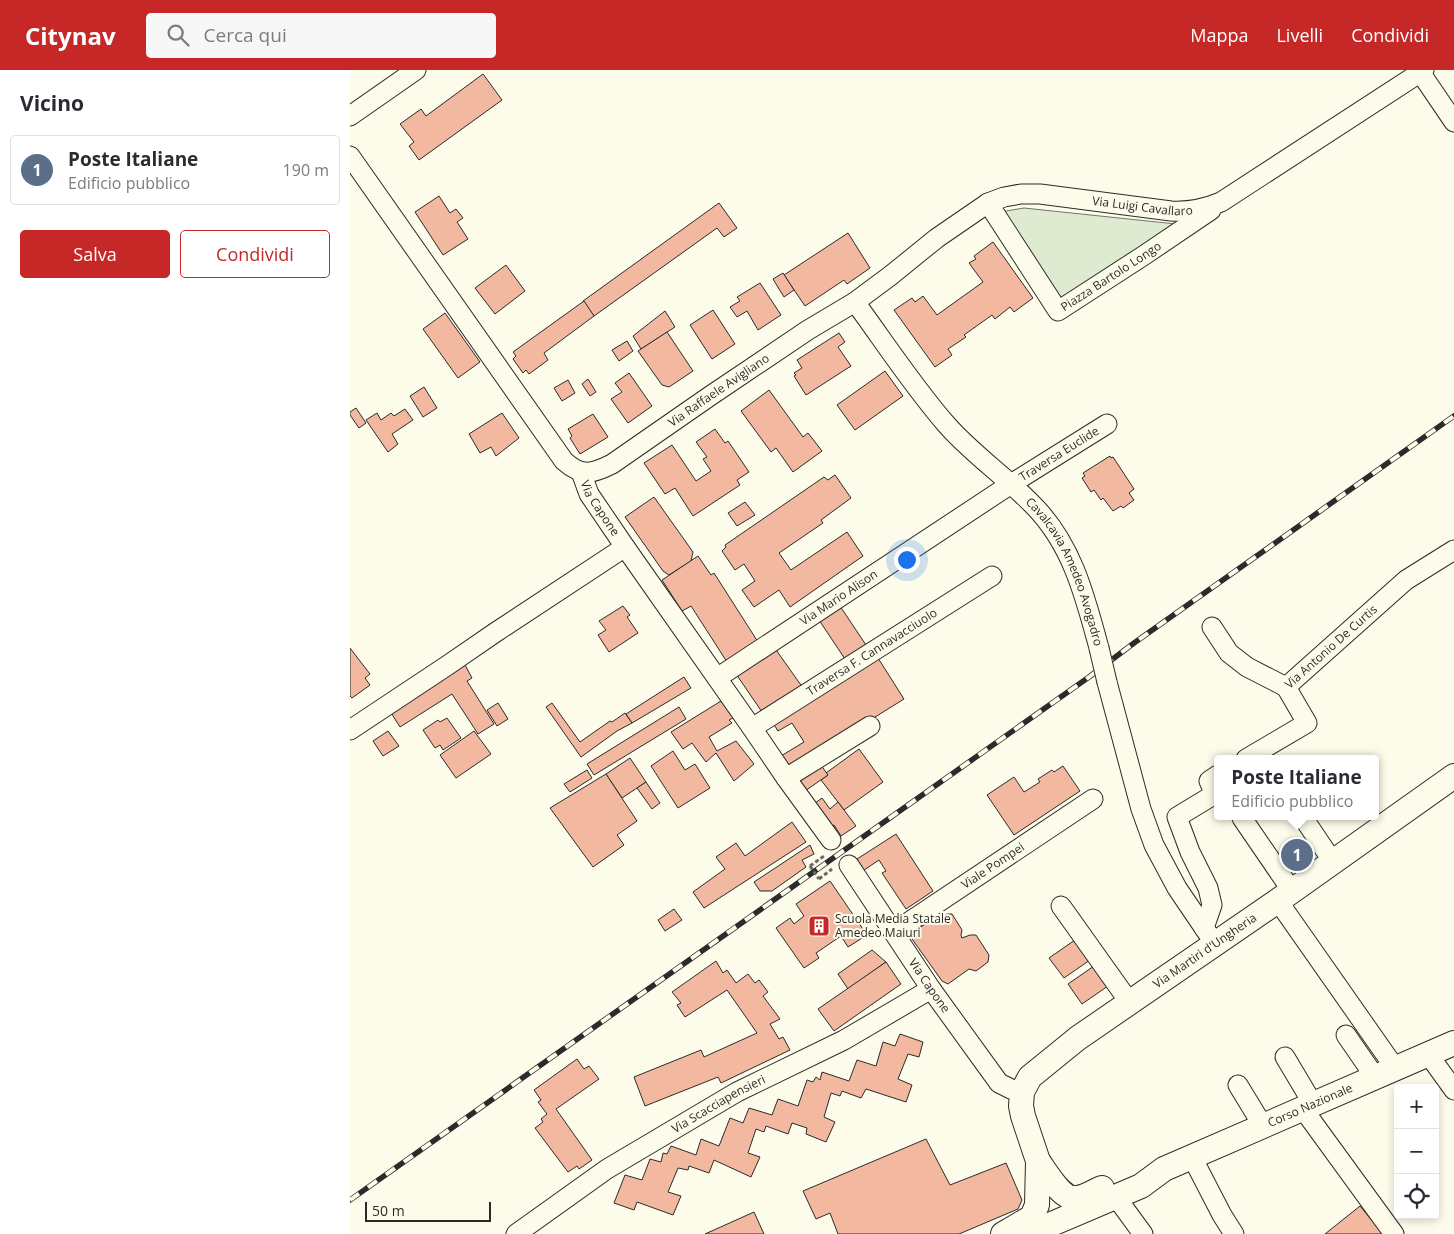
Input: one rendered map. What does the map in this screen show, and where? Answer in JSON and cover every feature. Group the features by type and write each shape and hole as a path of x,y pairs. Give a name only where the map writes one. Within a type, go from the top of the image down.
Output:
{"main road":[{"name":"Via Martiri d'Ungheria","path":"1022,1092 1030,1077 1039,1069 1078,1038 1130,1003 1209,936 1285,896 1454,776"},
{"name":"Corso Nazionale","path":"1038,1161 1061,1192 1070,1198 1076,1198 1135,1175 1164,1169 1454,1043"},
{"path":"1004,1234 1032,1217 1036,1211 1038,1199 1038,1161 1023,1116 1021,1106 1022,1092"},
{"name":"Corso Nazionale","path":"1033,1233 1141,1186 1164,1169"}],"street":[{"path":"350,116 416,70"},
{"path":"1422,71 1454,122"},
{"name":"Via Luigi Cavallaro","path":"855,302 937,238 988,203 1012,196 1040,194 1186,212 1222,202 1422,71"},
{"name":"Via Capone","path":"350,156 564,462 572,469 580,472 589,494 625,547 831,840"},
{"name":"Piazza Bartolo Longo","path":"988,203 1058,311 1222,202"},
{"name":"Via Raffaele Avigliano","path":"580,472 590,472 612,464 792,341 855,302"},
{"name":"Cavalcavia Amedeo Avogadro","path":"855,302 946,424 966,446 1011,484 1040,513 1057,534 1066,550 1081,584 1147,828 1168,873 1209,936"},
{"name":"Traversa Euclide","path":"1011,484 1107,424"},
{"name":"Via Mario Alison","path":"717,678 1011,484"},
{"path":"350,730 625,547"},
{"name":"Via Antonio De Curtis","path":"1212,627 1229,653 1247,667 1286,687 1406,580 1454,550"},
{"name":"Traversa F. Cannavacciuolo","path":"752,728 992,576"},
{"path":"1253,755 1307,723 1286,687"},
{"path":"786,778 870,726"},
{"path":"1209,936 1212,905 1208,888 1190,852 1177,817 1214,794 1209,781 1214,778"},
{"name":"Viale Pompei","path":"894,932 1093,799"},
{"path":"1243,820 1385,1072"},
{"path":"1305,820 1333,862"},
{"name":"Via Capone","path":"849,865 931,989 999,1082 1011,1089 1022,1092"},
{"path":"1061,906 1130,1003"},
{"name":"Via Scacciapensieri","path":"516,1234 607,1169 729,1097 844,1040 931,989"},
{"path":"1346,1035 1385,1072"},
{"path":"1428,1054 1454,1090"},
{"path":"1285,1057 1308,1106 1394,1234"},
{"path":"1238,1085 1263,1126"},
{"path":"1192,1157 1234,1234"},
{"path":"1116,1197 1143,1234"}],"path":[{"path":"810,866 819,879"}],"green space":[{"path":"1024,208 1176,224 1058,301 1000,212"}],"building":[{"path":"483,74 502,100 419,160 409,146 414,142 400,124 421,109 426,116"},
{"path":"439,196 450,213 456,209 463,218 457,222 468,239 443,255 415,212"},
{"path":"719,203 737,228 724,237 717,228 594,316 583,301"},
{"path":"848,233 870,268 847,284 844,280 805,306 784,275"},
{"path":"993,242 1033,298 1014,312 1010,307 995,319 992,315 964,335 966,337 948,349 952,355 935,367 894,310 912,298 915,302 923,296 937,315 983,282 969,263 976,259 974,256"},
{"path":"506,265 525,291 495,314 475,288"},
{"path":"783,273 794,290 784,297 773,279"},
{"path":"760,283 781,315 758,330 747,311 737,317 730,307 740,301 737,297"},
{"path":"584,301 594,316 544,353 548,360 529,374 526,370 523,373 513,359 516,356 513,352"},
{"path":"713,310 735,344 712,359 690,325"},
{"path":"665,311 675,327 641,349 633,336"},
{"path":"445,313 480,362 458,378 423,329"},
{"path":"667,332 693,371 669,387 662,385 638,351"},
{"path":"839,333 845,342 838,347 851,366 806,395 794,376 796,375 794,373 802,368 797,360"},
{"path":"627,341 633,351 619,361 612,350"},
{"path":"885,371 903,396 855,430 837,405"},
{"path":"629,373 652,406 628,423 611,399 622,392 615,383"},
{"path":"588,379 596,392 590,396 582,384"},
{"path":"568,380 575,393 562,401 554,388"},
{"path":"424,387 437,408 423,417 410,396"},
{"path":"769,390 803,437 808,433 822,451 793,472 776,448 771,452 741,411"},
{"path":"356,408 366,423 359,428 350,415 350,412"},
{"path":"405,409 413,420 392,434 398,444 388,452 366,420 377,413 381,420 391,413 394,416"},
{"path":"502,413 519,438 496,456 491,447 480,453 469,434"},
{"path":"593,414 608,437 580,454 570,438 572,436 568,429"},
{"path":"715,429 725,443 728,441 749,472 737,480 740,485 693,516 675,488 665,494 644,463 672,445 696,481 711,471 703,459 707,457 696,442"},
{"path":"1110,456 1111,458 1113,457 1134,489 1129,493 1134,500 1123,508 1121,506 1113,511 1103,498 1101,500 1094,490 1091,492 1082,478 1085,476 1083,473"},
{"path":"835,475 851,498 821,520 823,523 779,553 791,570 847,532 863,556 790,607 779,590 754,607 742,590 755,581 744,564 735,570 722,551 726,547 725,545 824,477 828,480"},
{"path":"654,497 693,552 691,561 669,575 663,571 625,517"},
{"path":"745,502 755,515 737,526 728,513"},
{"path":"698,556 711,575 714,573 758,642 727,662 691,606 682,611 662,580"},
{"path":"838,603 866,645 845,659 817,617"},
{"path":"623,606 630,615 627,617 638,633 609,652 598,635 606,630 599,621"},
{"path":"774,647 803,688 762,712 734,671"},
{"path":"350,648 370,674 365,678 370,685 352,698 350,696"},
{"path":"878,658 904,699 790,770 781,756 804,742 792,723 778,731 773,723"},
{"path":"465,665 472,678 467,681 494,724 478,734 452,694 400,727 390,711"},
{"path":"684,677 691,688 632,723 626,714"},
{"path":"721,701 733,718 729,720 732,723 709,737 717,751 736,741 754,764 734,781 716,753 706,762 692,743 683,749 671,732"},
{"path":"498,703 508,719 497,726 487,710"},
{"path":"552,703 580,742 625,713 632,723 617,731 581,757 546,707"},
{"path":"679,707 686,719 594,775 587,764"},
{"path":"447,718 461,738 443,750 440,745 435,748 423,730 438,720 440,722"},
{"path":"388,731 399,746 383,756 373,741"},
{"path":"474,731 491,754 456,778 440,755"},
{"path":"859,749 883,782 844,810 821,780 828,775 826,773"},
{"path":"673,751 685,770 695,764 710,788 678,808 651,766"},
{"path":"630,758 646,782 622,798 606,774"},
{"path":"818,761 828,775 802,793 792,779"},
{"path":"1063,766 1080,791 1014,835 987,795 1014,777 1024,792 1040,782 1038,779 1052,770 1054,772"},
{"path":"587,770 592,778 570,792 564,784"},
{"path":"606,774 637,821 617,835 624,845 593,867 550,808"},
{"path":"646,782 660,803 652,809 637,788"},
{"path":"822,798 830,809 838,802 856,826 841,836 834,825 828,829 811,806"},
{"path":"792,822 806,842 704,908 693,892 725,869 716,857 736,843 745,856"},
{"path":"896,834 933,891 906,909 882,873 886,871 879,860 864,870 857,859"},
{"path":"810,845 814,854 802,860 806,867 772,891 760,891 754,882"},
{"name":"Scuola Media Statale Amedeo Maiuri","path":"830,881 867,935 848,947 841,936 816,953 819,958 804,968 776,928 790,918 794,924 804,916 796,904"},
{"path":"674,909 682,920 665,931 658,920"},
{"path":"947,914 952,914 962,930 962,938 976,935 989,955 988,962 976,971 969,969 948,984 942,981 912,939 912,933 931,920 934,922"},
{"path":"1075,940 1090,960 1064,978 1049,958"},
{"path":"872,950 886,962 848,989 838,974"},
{"path":"716,961 723,973 727,970 736,983 748,974 755,983 759,980 768,992 763,996 780,1019 770,1024 779,1039 783,1037 790,1050 721,1083 718,1077 645,1106 634,1077 701,1050 704,1057 757,1033 727,990 685,1017 677,1005 681,1003 672,992"},
{"path":"886,962 901,984 834,1031 818,1009"},
{"path":"1094,966 1108,986 1082,1004 1068,984"},
{"path":"900,1034 923,1042 919,1057 908,1054 898,1079 912,1085 906,1102 866,1089 861,1098 842,1091 840,1096 831,1093 824,1117 835,1122 826,1142 806,1134 807,1128 792,1123 788,1134 766,1126 764,1132 756,1129 748,1153 760,1157 751,1177 714,1160 709,1173 689,1166 688,1170 678,1168 668,1192 681,1196 673,1215 637,1202 634,1210 614,1203 625,1175 642,1180 650,1159 661,1162 663,1153 667,1154 671,1146 696,1155 701,1139 719,1146 730,1118 743,1123 749,1108 772,1115 778,1099 798,1106 807,1080 813,1082 816,1077 820,1080 822,1072 849,1081 857,1060 876,1066 883,1042 895,1046"},
{"path":"577,1059 584,1069 589,1066 599,1079 556,1109 592,1160 579,1169 577,1166 568,1172 535,1128 543,1122 541,1119 547,1114 538,1102 541,1100 534,1090"},
{"path":"926,1139 950,1185 1006,1163 1022,1200 1018,1209 959,1234 838,1234 830,1213 816,1219 803,1191"},
{"path":"1360,1206 1383,1234 1325,1234"},
{"path":"754,1212 764,1234 705,1234"}],"railway":[{"path":"350,1200 1454,416"}],"place":[{"name":"Poste Italiane","path":"1297,855"},
{"name":"Scuola Media Statale Amedeo Maiuri","path":"819,926"}]}
